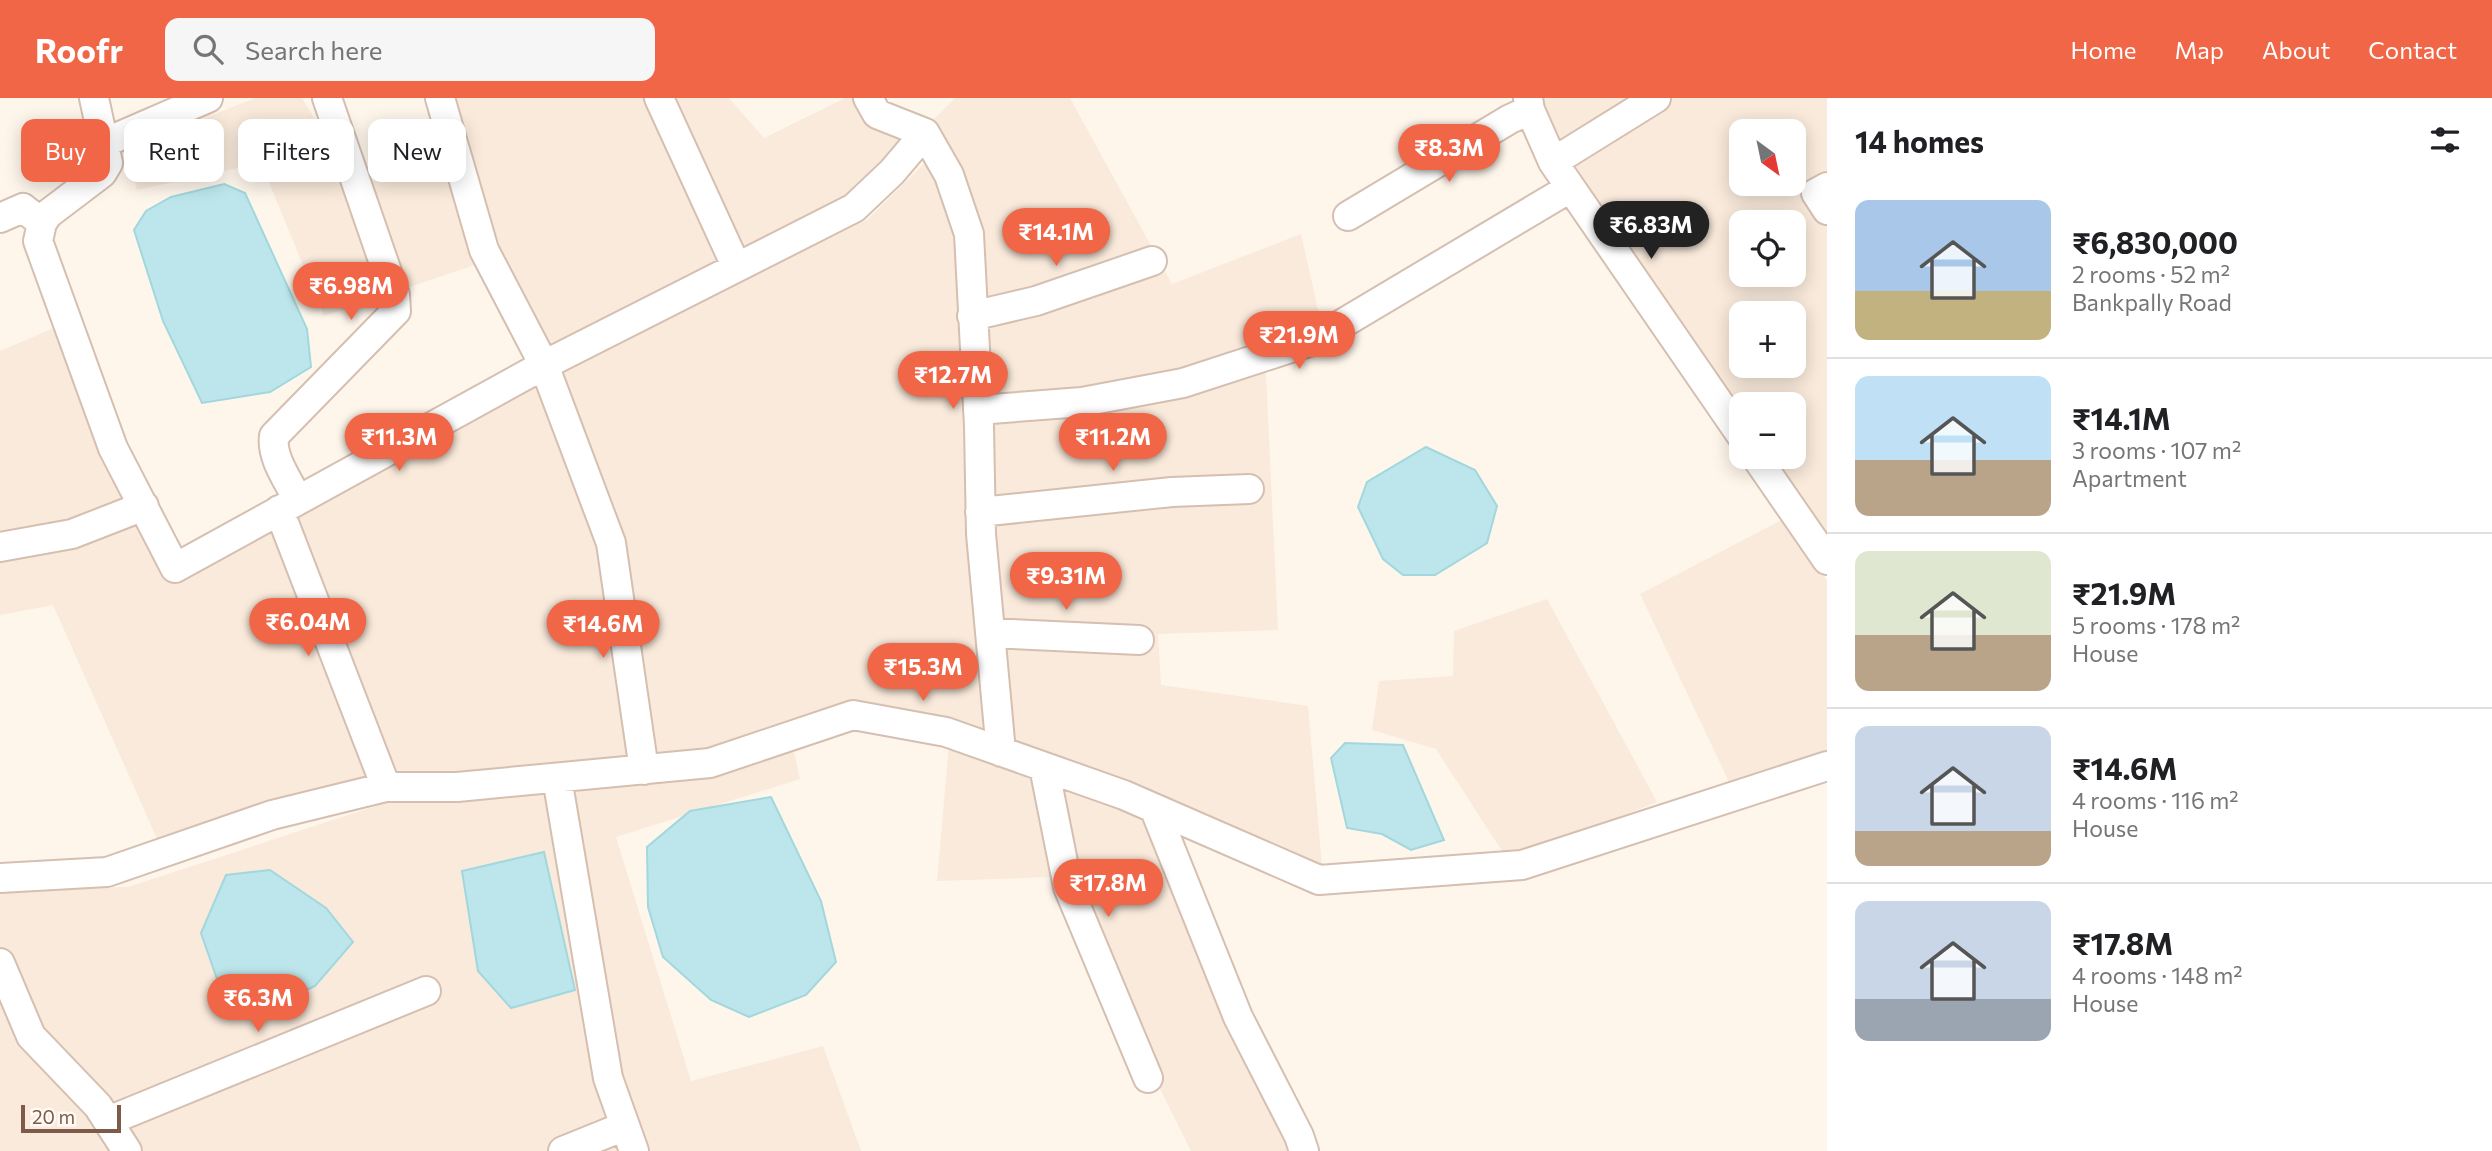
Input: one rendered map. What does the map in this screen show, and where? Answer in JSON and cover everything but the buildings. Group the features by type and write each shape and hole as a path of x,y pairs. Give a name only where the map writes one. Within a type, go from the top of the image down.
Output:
{"street":[{"path":"94,98 99,119"},
{"path":"110,140 208,98"},
{"path":"327,98 395,295 396,311 274,436 273,446 289,505 386,787"},
{"path":"440,98 484,250 544,365 611,543 644,770"},
{"path":"659,98 736,266"},
{"path":"868,98 877,114 925,133 949,175 969,234 980,512 1001,752"},
{"path":"1553,162 1656,98"},
{"path":"1348,215 1510,120 1529,104 1553,162 1729,418"},
{"path":"90,182 48,214 42,223 38,241 113,447 175,568 544,365 854,208 892,172 925,133"},
{"path":"1827,187 1816,193 1827,210"},
{"path":"978,410 1083,402 1183,383 1315,340 1570,188"},
{"path":"0,218 23,208 42,223"},
{"path":"972,316 1036,301 1152,261"},
{"path":"1767,469 1816,520 1827,560"},
{"path":"980,512 1172,492 1249,489"},
{"path":"0,547 72,534 144,506"},
{"path":"990,633 1139,640"},
{"path":"0,878 107,872 272,815 386,787 457,787 710,763 853,715 946,732 1124,795 1319,880 1522,865 1827,766"},
{"path":"1044,767 1068,887 1148,1078"},
{"path":"556,778 608,1078 629,1138 563,1151"},
{"path":"1155,810 1238,1017 1304,1151"},
{"path":"0,963 31,1036 98,1106 127,1151"},
{"path":"107,1121 426,991"}],"shaded area":[{"path":"255,98 302,98 315,119 238,119 238,168 224,171 224,119 203,119"},
{"path":"455,98 729,98 764,138 845,98 852,98 868,120 912,135 845,202 551,354 498,257 324,316 269,182 354,182 357,187 371,182 466,182 466,147 471,145 466,130 466,119 462,119"},
{"path":"955,98 1070,98 1172,284 1301,234 1321,323 1257,350 1266,375 1278,630 1158,634 1161,685 1308,706 1322,866 1149,795 1011,743 994,552 991,393 981,237 930,123"},
{"path":"1544,98 1827,98 1827,546 1774,469 1806,469 1806,392 1729,392 1729,403 1543,131"},
{"path":"931,157 959,244 988,730 843,702 709,750 364,779 158,841 53,605 0,615 0,351 54,328 174,581 534,385 867,220"},
{"path":"134,182 174,182 137,190"},
{"path":"1787,517 1827,581 1827,755 1730,784 1640,594"},
{"path":"1547,599 1657,802 1523,855 1502,851 1436,749 1372,730 1379,681 1453,676 1454,631"},
{"path":"949,745 1020,769 1147,821 1297,1151 1191,1151 1157,1083 1078,876 937,881"},
{"path":"794,752 800,779 616,837 691,1081 823,1046 861,1151 0,1151 0,889 128,887 388,802 577,792"}],"water":[{"path":"224,184 245,193 307,329 311,367 270,392 202,403 163,321 134,230 146,211 171,197"},
{"path":"1426,447 1475,470 1497,506 1487,543 1435,575 1403,575 1383,559 1358,507 1367,482"},
{"path":"1345,743 1403,745 1444,840 1411,850 1382,834 1347,828 1331,758"},
{"path":"771,797 821,901 836,962 806,995 749,1017 711,1000 663,957 648,907 647,847 690,811"},
{"path":"544,852 575,990 511,1008 478,971 462,871"},
{"path":"270,870 326,908 353,942 315,986 263,1012 236,1002 217,979 201,933 226,875"}]}
